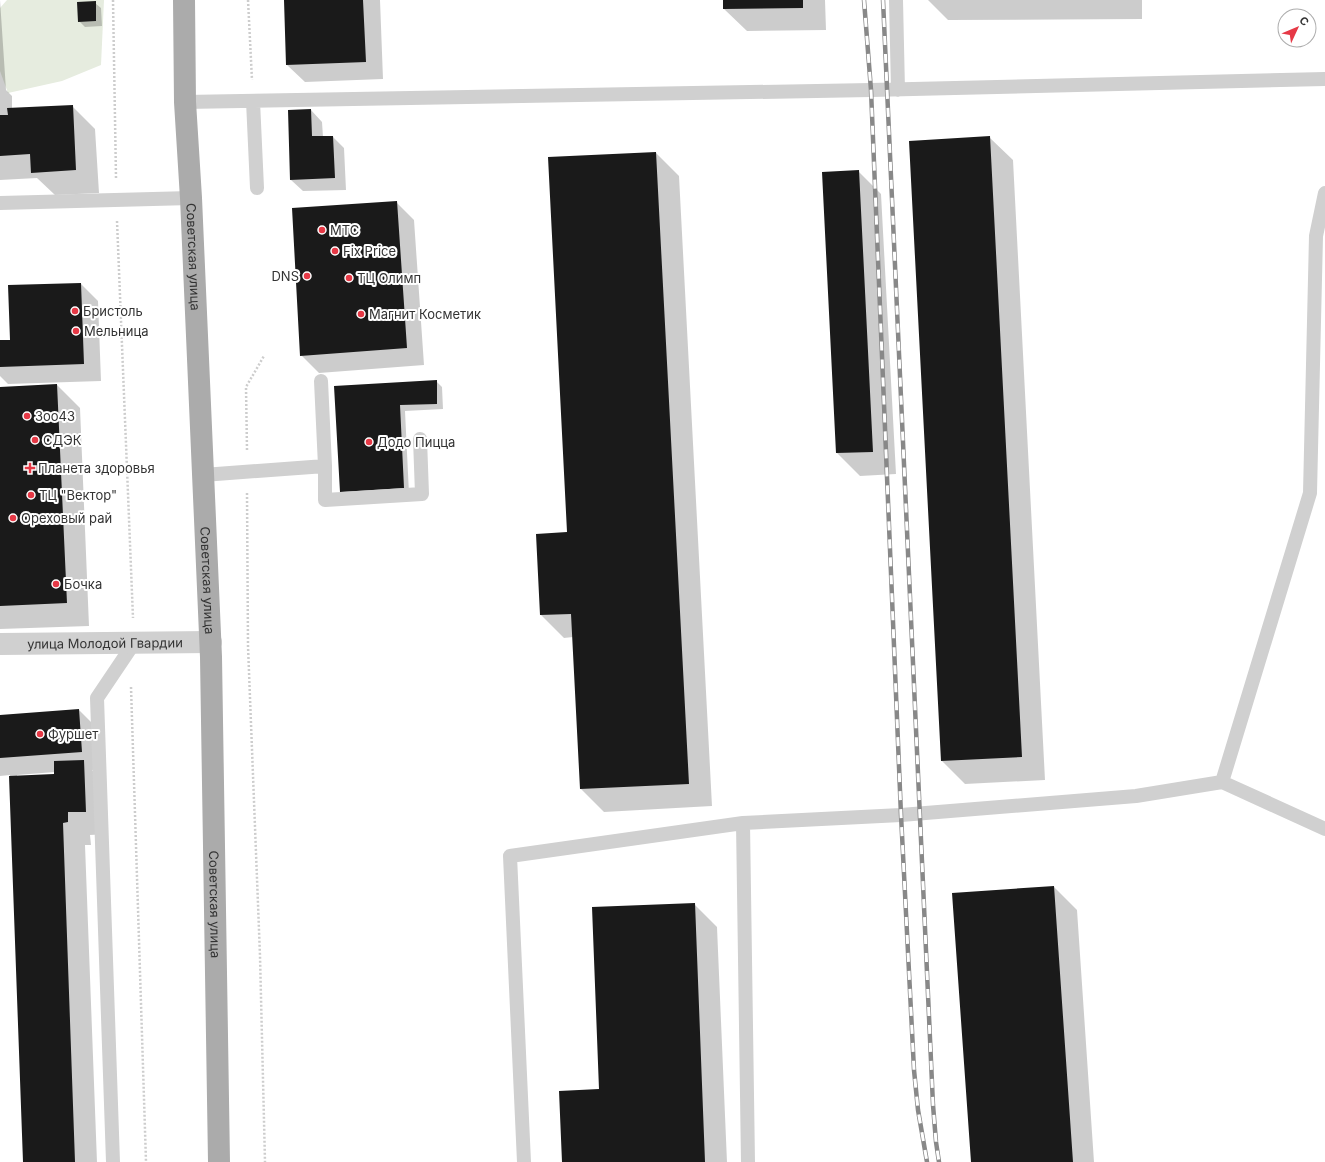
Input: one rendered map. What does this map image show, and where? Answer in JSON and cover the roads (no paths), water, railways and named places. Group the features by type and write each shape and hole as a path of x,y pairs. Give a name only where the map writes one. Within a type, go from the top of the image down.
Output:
{"main road":[{"name":"Советская улица","path":"184,0 186,102 211,642 219,1162"}],"street":[{"name":"улица Молодой Гвардии","path":"0,644 211,642"}],"lane":[{"path":"896,0 898,90"},
{"path":"186,102 898,90 1325,79"},
{"path":"253,101 257,188"},
{"path":"1222,782 1310,493 1320,239 1325,193"},
{"path":"0,203 191,198"},
{"path":"321,381 326,500 422,494 420,439"},
{"path":"203,475 325,466"},
{"path":"113,1162 97,698 134,643"},
{"path":"524,1162 510,856 743,823 901,815 1136,796 1222,782 1325,829"},
{"path":"743,823 748,1162"}],"railway":[{"path":"864,0 871,90 901,815 914,1070 918,1110 927,1162"},
{"path":"883,0 933,1105 939,1162"}],"place":[{"name":"МТС","path":"322,230"},
{"name":"Fix Price","path":"335,251"},
{"name":"DNS","path":"307,276"},
{"name":"ТЦ Олимп","path":"349,278"},
{"name":"Бристоль","path":"75,311"},
{"name":"Магнит Косметик","path":"361,314"},
{"name":"Мельница","path":"76,331"},
{"name":"Зоо43","path":"27,416"},
{"name":"СДЭК","path":"35,440"},
{"name":"Додо Пицца","path":"369,442"},
{"name":"Планета здоровья","path":"30,468"},
{"name":"ТЦ \"Вектор\"","path":"31,495"},
{"name":"Ореховый рай","path":"13,518"},
{"name":"Бочка","path":"56,584"},
{"name":"Фуршет","path":"40,734"}]}
